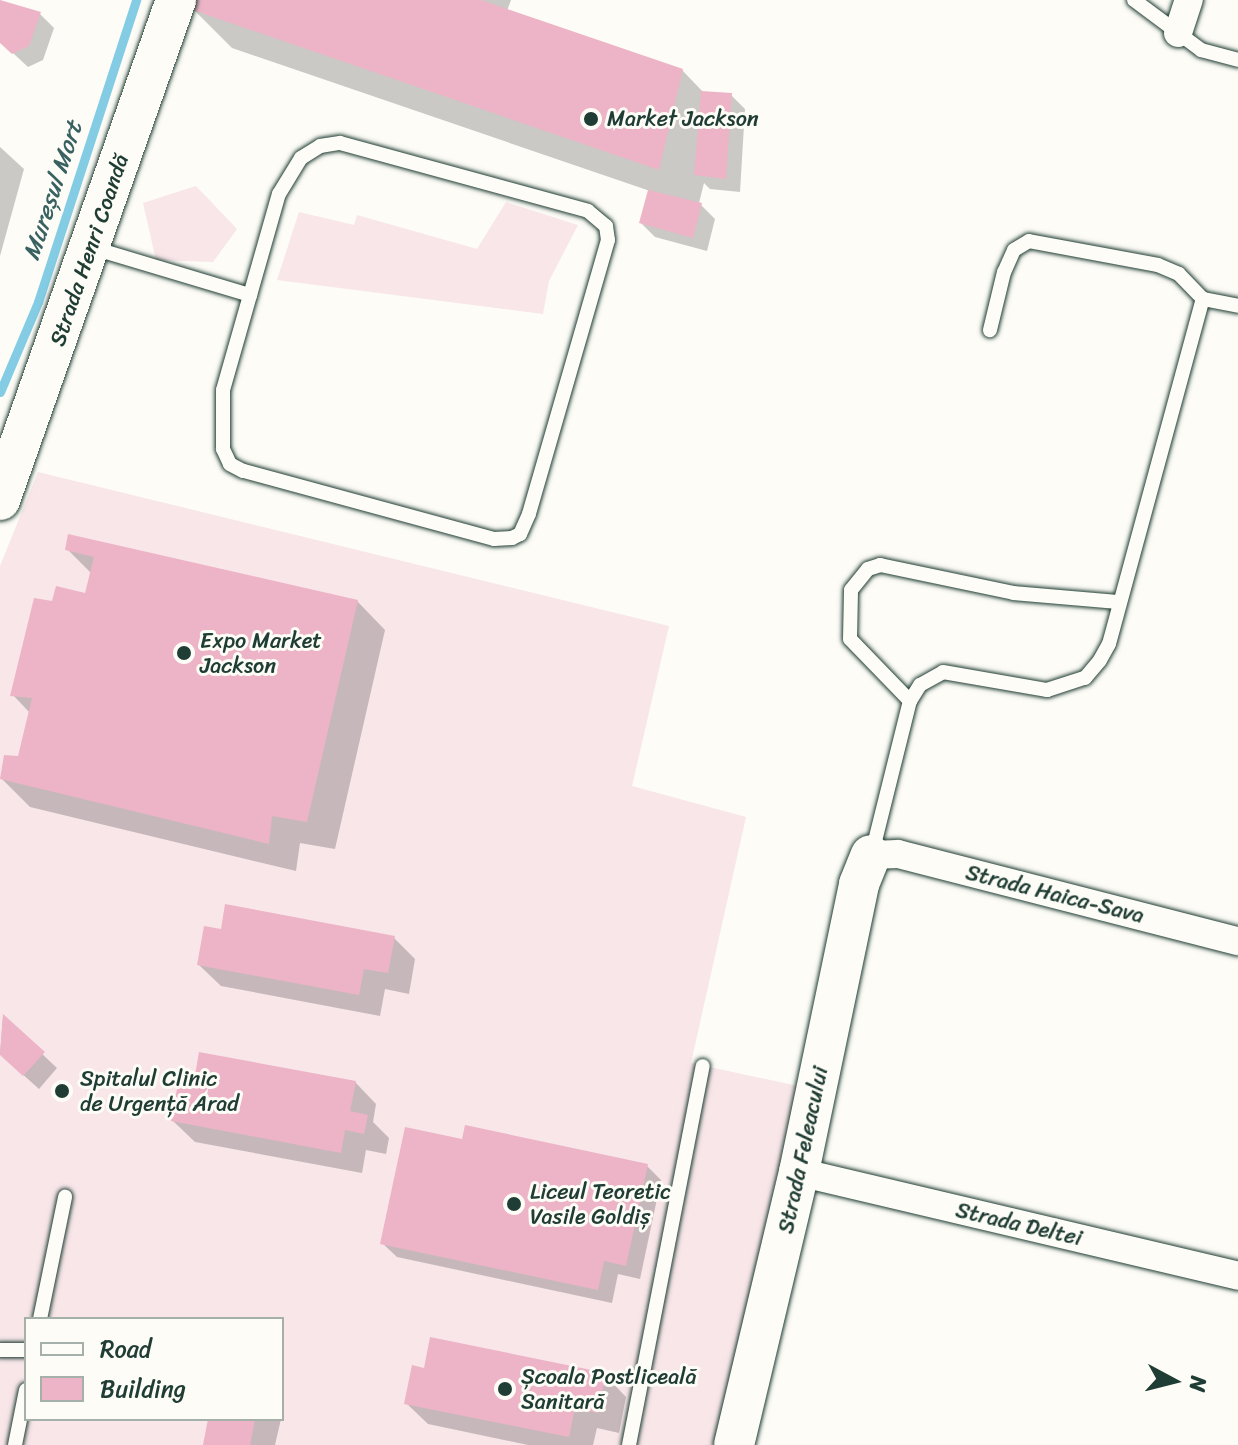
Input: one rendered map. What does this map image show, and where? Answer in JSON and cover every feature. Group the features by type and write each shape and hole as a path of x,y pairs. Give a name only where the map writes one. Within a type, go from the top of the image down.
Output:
{"street":[{"name":"Strada Henri Coandă","path":"0,500 176,0"},
{"path":"1178,33 1189,0"},
{"name":"Strada Haica-Sava","path":"871,855 898,854 1238,941"},
{"name":"Strada Feleacului","path":"734,1445 799,1172 859,884 871,855"},
{"name":"Strada Deltei","path":"799,1172 1238,1276"}],"lane":[{"path":"1134,0 1201,50 1238,60"},
{"path":"340,143 588,211 606,226 608,240 529,514 520,534 512,538 494,539 230,464 220,423 223,390 250,295 288,175 320,146 340,143"},
{"path":"990,330 1004,272 1014,250 1029,241 1158,265 1179,274 1203,299 1238,306"},
{"path":"90,247 250,295"},
{"path":"871,855 910,701 920,685 943,672 1047,690 1085,678 1109,644 1203,299"},
{"path":"910,701 850,639 851,590 868,569 880,565 1014,593 1120,602"},
{"path":"629,1445 703,1066"},
{"path":"40,1317 65,1197"},
{"path":"0,1350 24,1350"},
{"path":"15,1445 24,1400"}],"shaded area":[{"path":"196,186 237,229 213,262 156,260 143,203"},
{"path":"506,202 578,225 549,281 543,314 277,280 299,212 354,225 357,215 477,249"},
{"path":"38,472 669,626 632,786 746,817 691,1063 817,1090 732,1445 0,1445 0,566"}],"building":[{"path":"0,0 41,12 29,46 12,54 0,43"},
{"name":"Market Jackson","path":"194,0 481,0 683,69 659,170 190,9"},
{"path":"701,91 732,93 726,179 694,175"},
{"path":"648,190 702,203 693,238 639,223"},
{"name":"Expo Market Jackson","path":"68,534 358,600 307,822 272,816 269,844 0,779 4,755 18,756 32,698 10,696 34,598 52,601 56,586 85,593 94,557 65,550"},
{"path":"225,904 395,936 388,973 364,969 359,995 197,965 204,926 221,929"},
{"path":"3,1014 45,1052 23,1076 0,1055"},
{"path":"199,1052 356,1081 350,1111 368,1115 364,1134 345,1130 341,1153 171,1121 179,1078 194,1081"},
{"name":"Liceul Teoretic Vasile Goldiș","path":"465,1125 648,1164 626,1266 604,1261 598,1290 380,1244 405,1127 462,1139"},
{"name":"Școala Postliceală Sanitară","path":"430,1337 606,1373 598,1413 575,1408 569,1437 404,1404 412,1365 424,1368"},
{"path":"208,1421 255,1421 250,1445 203,1445"}],"waterway":[{"name":"Mureșul Mort","path":"0,392 38,302 136,0"}],"place":[{"name":"Market Jackson","path":"591,119"},
{"name":"Expo Market Jackson","path":"184,653"},
{"name":"Spitalul Clinic de Urgență Arad","path":"62,1091"},
{"name":"Liceul Teoretic Vasile Goldiș","path":"514,1204"},
{"name":"Școala Postliceală Sanitară","path":"505,1389"}]}
